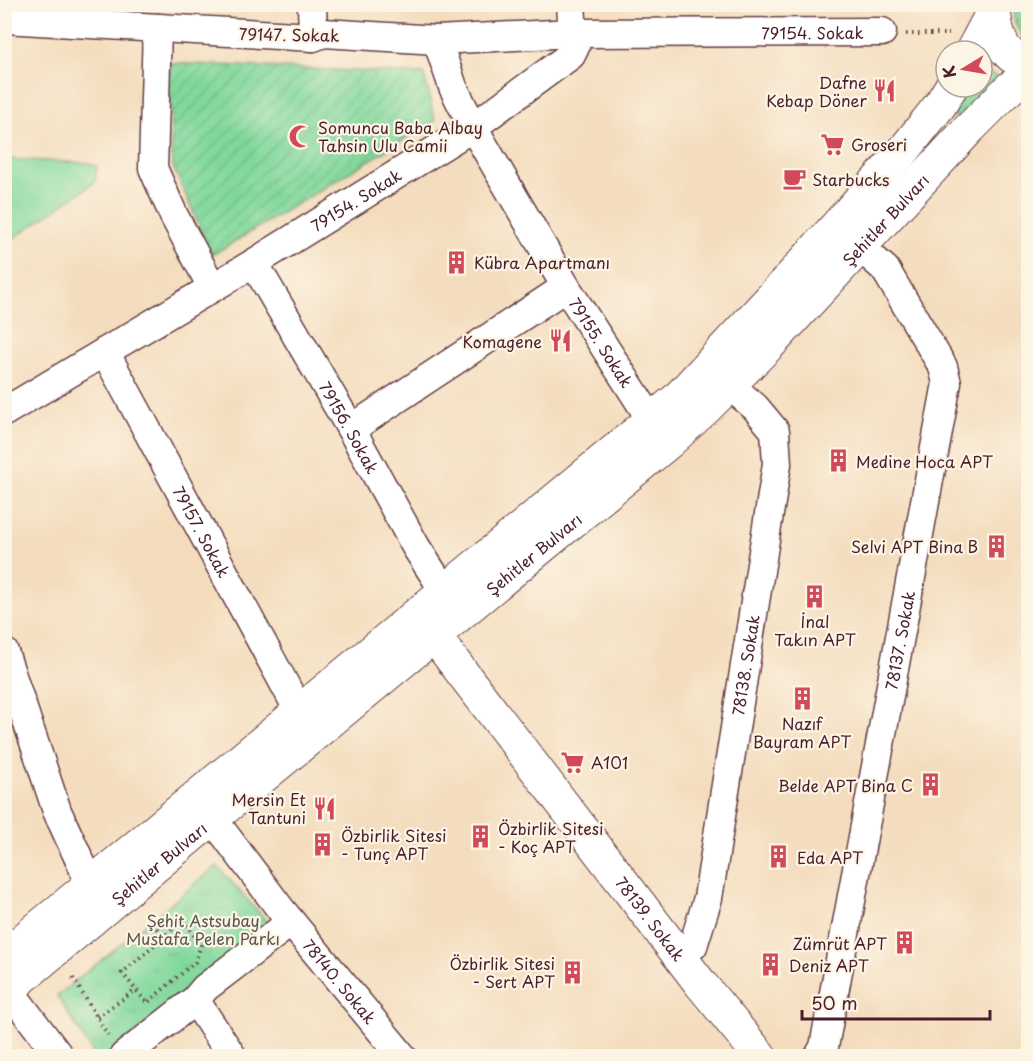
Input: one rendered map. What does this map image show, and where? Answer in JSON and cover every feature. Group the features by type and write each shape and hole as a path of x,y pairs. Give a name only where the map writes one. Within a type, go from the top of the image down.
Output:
{"main road":[{"path":"965,39 994,7"},
{"path":"994,7 999,42 1008,53 1029,63"},
{"name":"Şehitler Bulvarı","path":"7,991 636,470 729,385 1011,87 1029,78"},
{"name":"Şehitler Bulvarı","path":"4,956 677,399 832,232 925,125 943,99"},
{"name":"78139. Sokak","path":"434,636 760,1056"}],"street":[{"path":"312,4 313,37"},
{"path":"571,4 573,33"},
{"name":"79147. Sokak","path":"4,19 313,37 324,33 437,40 573,33"},
{"path":"157,28 153,168 174,216 212,287"},
{"name":"79154. Sokak","path":"4,412 254,263 473,127 572,55 575,47 573,33 890,33"},
{"name":"79155. Sokak","path":"437,40 453,87 473,127 566,287 652,421"},
{"name":"78137. Sokak","path":"819,1056 824,1047 947,383 943,367 885,269 860,247"},
{"name":"79156. Sokak","path":"254,263 351,429 416,547 445,592"},
{"path":"351,429 566,287"},
{"name":"79157. Sokak","path":"105,352 299,711"},
{"name":"78138. Sokak","path":"680,955 693,946 708,898 777,464 775,431 755,407 729,385"},
{"path":"4,652 57,812 90,885"},
{"name":"78140. Sokak","path":"213,819 291,922 402,1056"},
{"path":"118,1050 195,1000 205,988 291,922"},
{"path":"7,991 59,1056"},
{"path":"195,1000 232,1056"}],"path":[{"path":"890,33 934,39"},
{"path":"150,918 163,938"},
{"path":"183,920 201,945 195,962 147,1003 122,973 163,938 183,920"},
{"path":"73,978 118,1050"},
{"path":"97,1017 136,990"}],"green space":[{"path":"1016,5 1028,5 1028,41 1016,25 1014,16"},
{"path":"169,63 424,74 435,121 212,255 172,164"},
{"path":"994,76 1002,80 994,88"},
{"path":"959,99 983,99 960,121 949,112"},
{"path":"5,159 90,163 97,167 95,182 5,244"},
{"name":"Şehit Astsubay Mustafa Pelen Parkı","path":"217,866 272,927 107,1056 95,1056 57,996"}],"place":[{"name":"Dafne Kebap Döner","path":"885,91"},
{"name":"Somuncu Baba Albay Tahsin Ulu Camii","path":"300,136"},
{"name":"Groseri","path":"833,144"},
{"name":"Starbucks","path":"794,179"},
{"name":"Kübra Apartmanı","path":"456,262"},
{"name":"Komagene","path":"560,341"},
{"name":"Medine Hoca APT","path":"838,461"},
{"name":"Selvi APT Bina B","path":"996,546"},
{"name":"İnal Takın APT","path":"815,596"},
{"name":"Nazıf Bayram APT","path":"802,698"},
{"name":"A101","path":"573,762"},
{"name":"Belde APT Bina C","path":"931,785"},
{"name":"Mersin Et Tantuni","path":"324,808"},
{"name":"Özbirlik Sitesi - Koç APT","path":"480,837"},
{"name":"Özbirlik Sitesi - Tunç APT","path":"323,844"},
{"name":"Eda APT","path":"779,857"},
{"name":"Zümrüt APT","path":"905,943"},
{"name":"Deniz APT","path":"771,965"},
{"name":"Özbirlik Sitesi - Sert APT","path":"573,972"}]}
